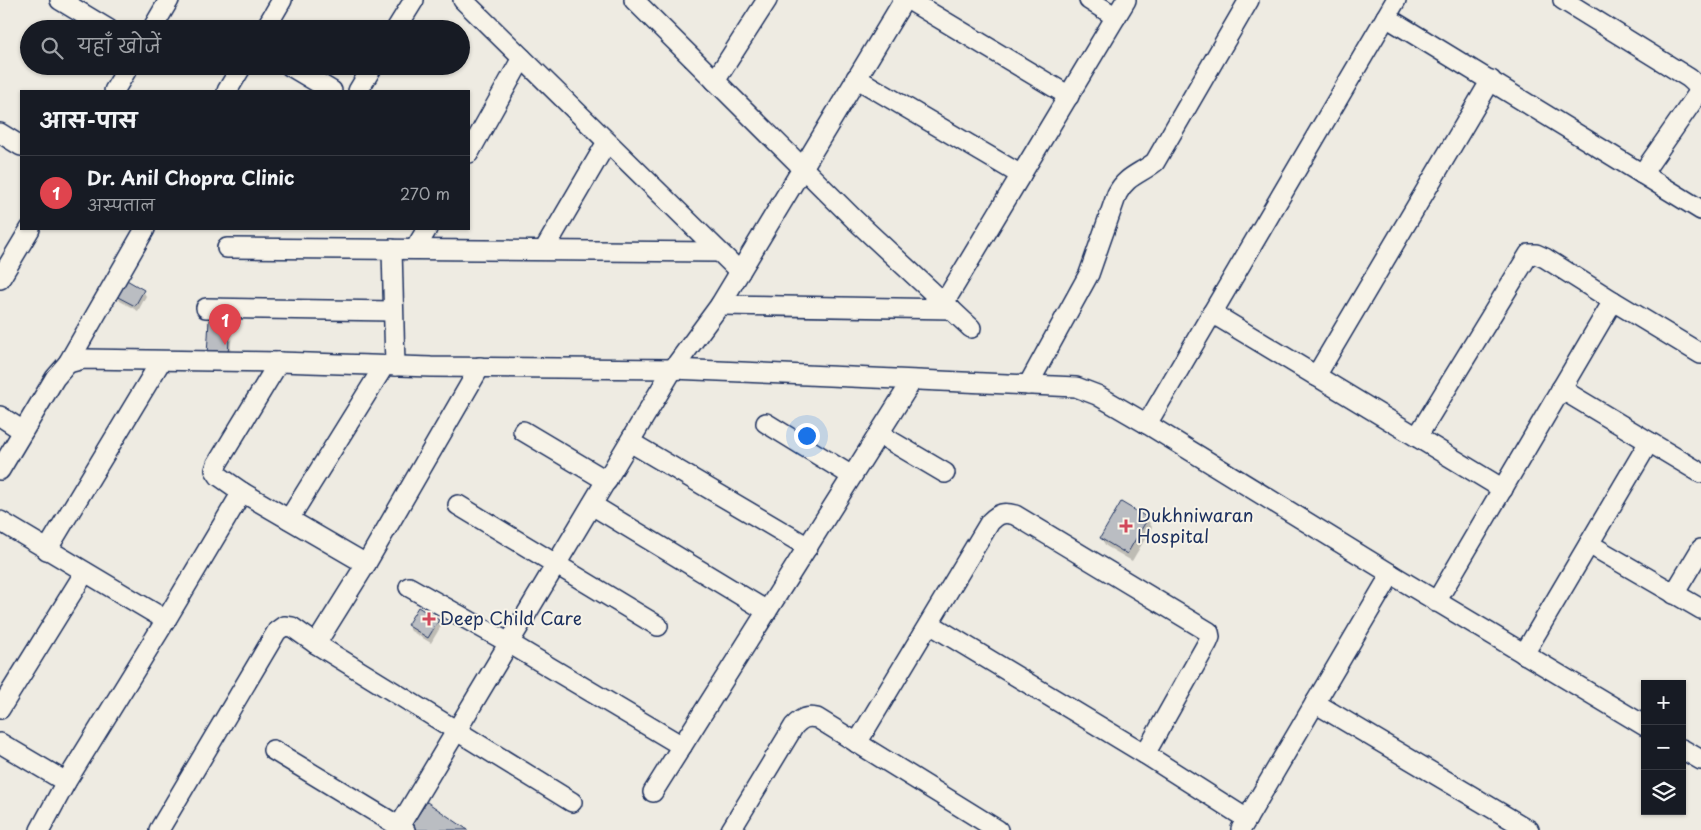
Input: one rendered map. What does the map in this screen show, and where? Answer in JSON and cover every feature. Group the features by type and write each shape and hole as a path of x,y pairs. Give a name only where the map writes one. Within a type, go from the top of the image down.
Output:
{"street":[{"path":"60,0 93,20"},
{"path":"158,20 170,0"},
{"path":"270,20 282,0"},
{"path":"402,20 414,0"},
{"path":"463,0 740,272"},
{"path":"634,0 855,220 971,328"},
{"path":"715,81 767,0"},
{"path":"273,750 400,829 456,731 673,370 720,304 740,272 904,0"},
{"path":"909,0 1069,96"},
{"path":"1089,0 1116,17"},
{"path":"947,306 1020,176 1126,0"},
{"path":"1028,385 1090,274 1116,194 1128,178 1146,170 1155,162 1249,0"},
{"path":"1147,424 1396,0"},
{"path":"1563,0 1696,84 1698,89 1697,95 1642,174"},
{"path":"1386,16 1701,210"},
{"path":"470,151 522,58"},
{"path":"115,90 124,75"},
{"path":"228,90 237,75"},
{"path":"305,75 330,90"},
{"path":"359,90 368,75"},
{"path":"856,78 1020,176"},
{"path":"1316,376 1491,80"},
{"path":"0,133 20,145"},
{"path":"544,250 607,142"},
{"path":"0,279 29,230"},
{"path":"0,470 8,426 68,363 144,230"},
{"path":"415,249 426,230"},
{"path":"227,248 718,252"},
{"path":"289,519 389,366 392,310 392,249"},
{"path":"1418,437 1529,254 1536,254 1545,258 1613,302 1701,354"},
{"path":"1436,602 1613,302"},
{"path":"720,304 947,306"},
{"path":"206,308 392,310"},
{"path":"1212,313 1503,489"},
{"path":"68,363 83,359 480,368 673,370 1076,387 1097,395 1147,424 1436,602 1643,725"},
{"path":"48,550 160,361"},
{"path":"279,362 217,464 216,470 219,476 242,492 366,564"},
{"path":"316,644 366,564 480,368"},
{"path":"653,792 912,380"},
{"path":"1561,389 1701,473"},
{"path":"766,423 852,476"},
{"path":"523,431 607,481"},
{"path":"879,434 946,473"},
{"path":"630,442 808,547"},
{"path":"1524,654 1649,442"},
{"path":"40,830 66,782 242,492"},
{"path":"458,505 658,626"},
{"path":"592,505 767,610"},
{"path":"857,743 990,522 997,515 1006,512 1016,515 1209,632 1210,637 1145,754"},
{"path":"0,521 166,620"},
{"path":"1589,544 1701,609"},
{"path":"1674,594 1701,548"},
{"path":"0,709 85,572"},
{"path":"930,624 1145,754 1244,824 1390,574"},
{"path":"409,587 509,643 682,746"},
{"path":"159,830 278,631 284,626 292,628 572,802"},
{"path":"1316,703 1529,830"},
{"path":"731,830 794,726 800,719 808,716 817,718 998,830"},
{"path":"0,743 66,782"},
{"path":"1686,751 1701,760"}],"building":[{"path":"125,279 144,290 135,306 116,296"},
{"path":"209,320 230,321 228,356 207,355"},
{"path":"1121,502 1148,518 1127,554 1100,538"},
{"path":"418,607 439,620 428,638 407,625"},
{"path":"427,802 468,830 418,830 411,825"}],"place":[{"name":"Dr. Anil Chopra Clinic","path":"225,345"},
{"name":"Dukhniwaran Hospital","path":"1126,526"},
{"name":"Deep Child Care","path":"429,619"}]}
